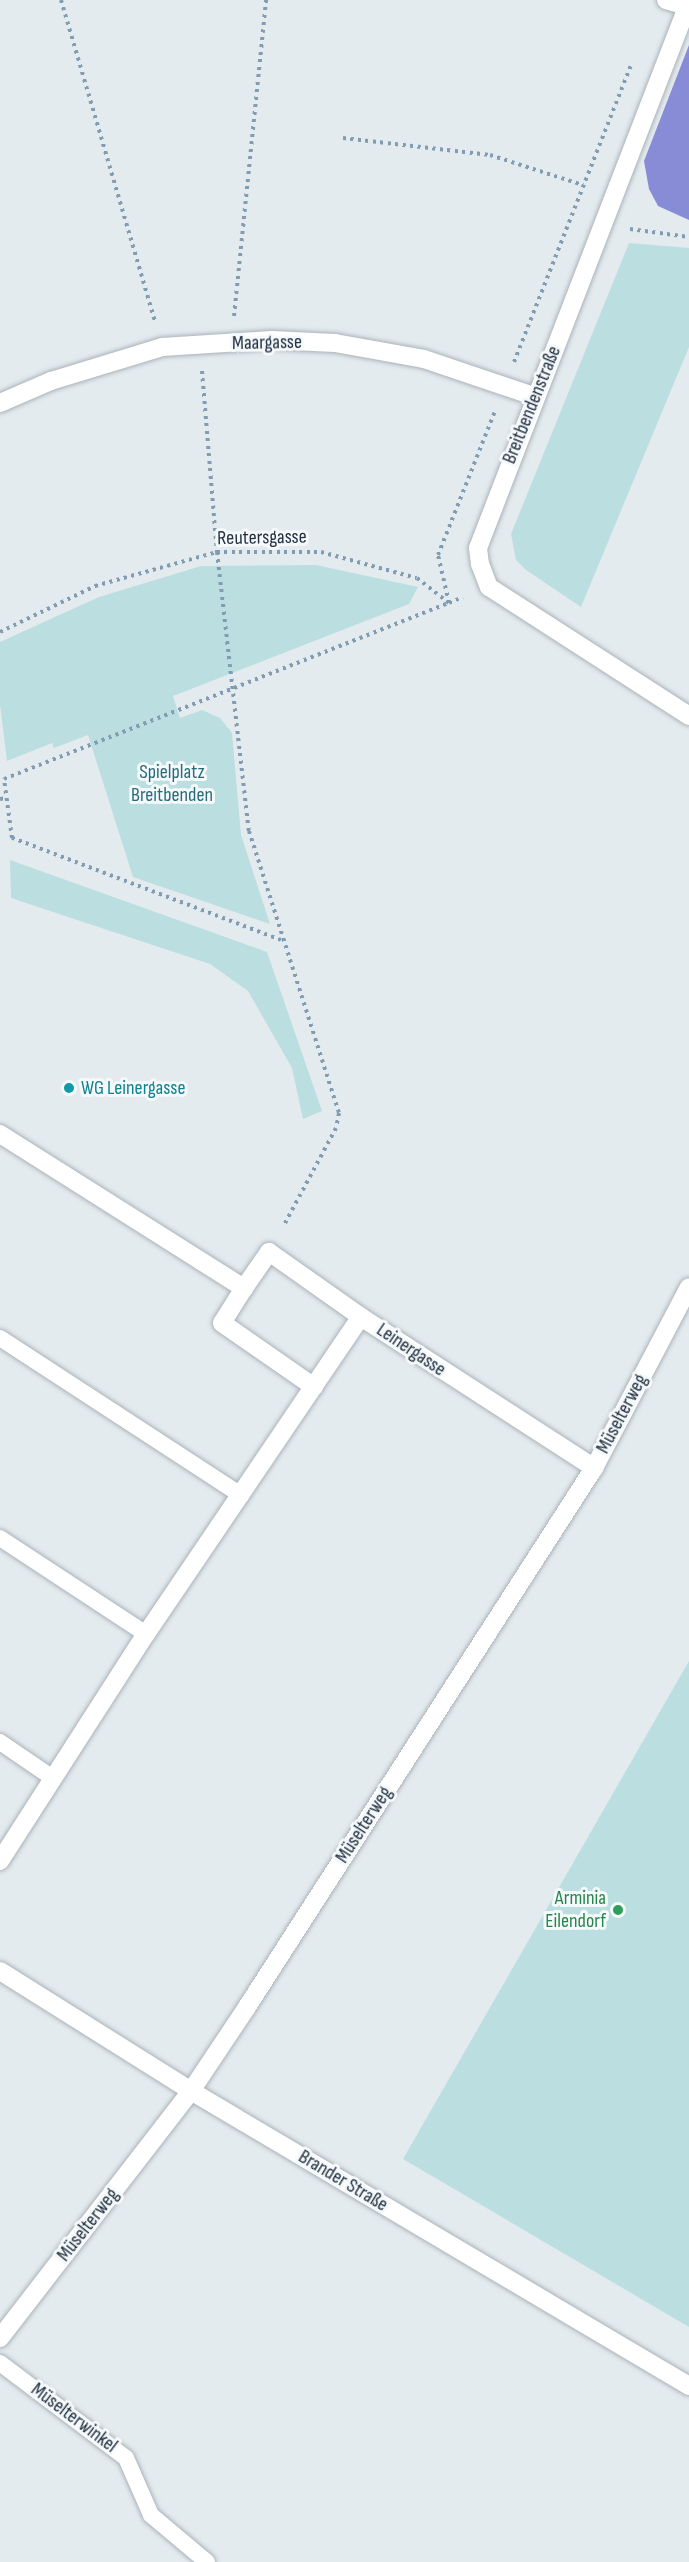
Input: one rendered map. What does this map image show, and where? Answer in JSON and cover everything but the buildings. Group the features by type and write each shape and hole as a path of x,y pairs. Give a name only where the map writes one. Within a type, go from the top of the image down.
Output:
{"street":[{"path":"666,0 688,4"},
{"name":"Breitbendenstraße","path":"489,587 480,564 478,548 688,4"},
{"name":"Maargasse","path":"0,403 51,381 162,347 272,340 335,343 424,359 536,396"},
{"path":"489,587 689,716"},
{"path":"0,1134 244,1288"},
{"path":"270,1252 222,1323 314,1387"},
{"name":"Leinergasse","path":"270,1252 361,1317 594,1468"},
{"name":"Müselterweg","path":"0,2338 191,2091 594,1468 689,1287"},
{"path":"0,1861 146,1634 361,1317"},
{"name":"Brander Straße","path":"0,1971 191,2091 689,2386"}],"lane":[{"path":"0,1338 241,1495"},
{"path":"0,1538 146,1634"},
{"path":"0,1742 54,1779"},
{"name":"Müselterwinkel","path":"0,2363 126,2458 151,2515 207,2562"}],"path":[{"path":"61,0 162,347"},
{"path":"231,343 266,0"},
{"path":"505,387 635,54"},
{"path":"343,138 490,155 583,185"},
{"path":"605,219 631,229 689,237"},
{"path":"200,346 217,552 249,831 281,940 339,1113 336,1128 270,1252"},
{"name":"Reutersgasse","path":"0,632 95,586 217,552 321,552 417,578 449,603"},
{"path":"281,940 12,838 4,779 489,587"},
{"path":"0,799 6,798"}],"green space":[{"path":"629,243 689,248 689,347 581,607 526,570 516,560 511,534"},
{"name":"Spielplatz Breitbenden","path":"316,565 418,587 409,604 173,696 180,718 202,710 220,718 232,733 241,835 270,924 133,877 88,735 54,748 52,743 7,761 0,705 0,642 99,597 201,566"},
{"path":"10,860 267,952 322,1111 303,1119 292,1068 248,991 210,964 11,898"},
{"name":"Arminia Eilendorf","path":"689,1661 689,2327 403,2159"}],"water":[{"path":"689,45 689,220 658,206 649,189 644,161"}],"place":[{"name":"WG Leinergasse","path":"69,1088"},
{"name":"Arminia Eilendorf","path":"618,1910"}]}
